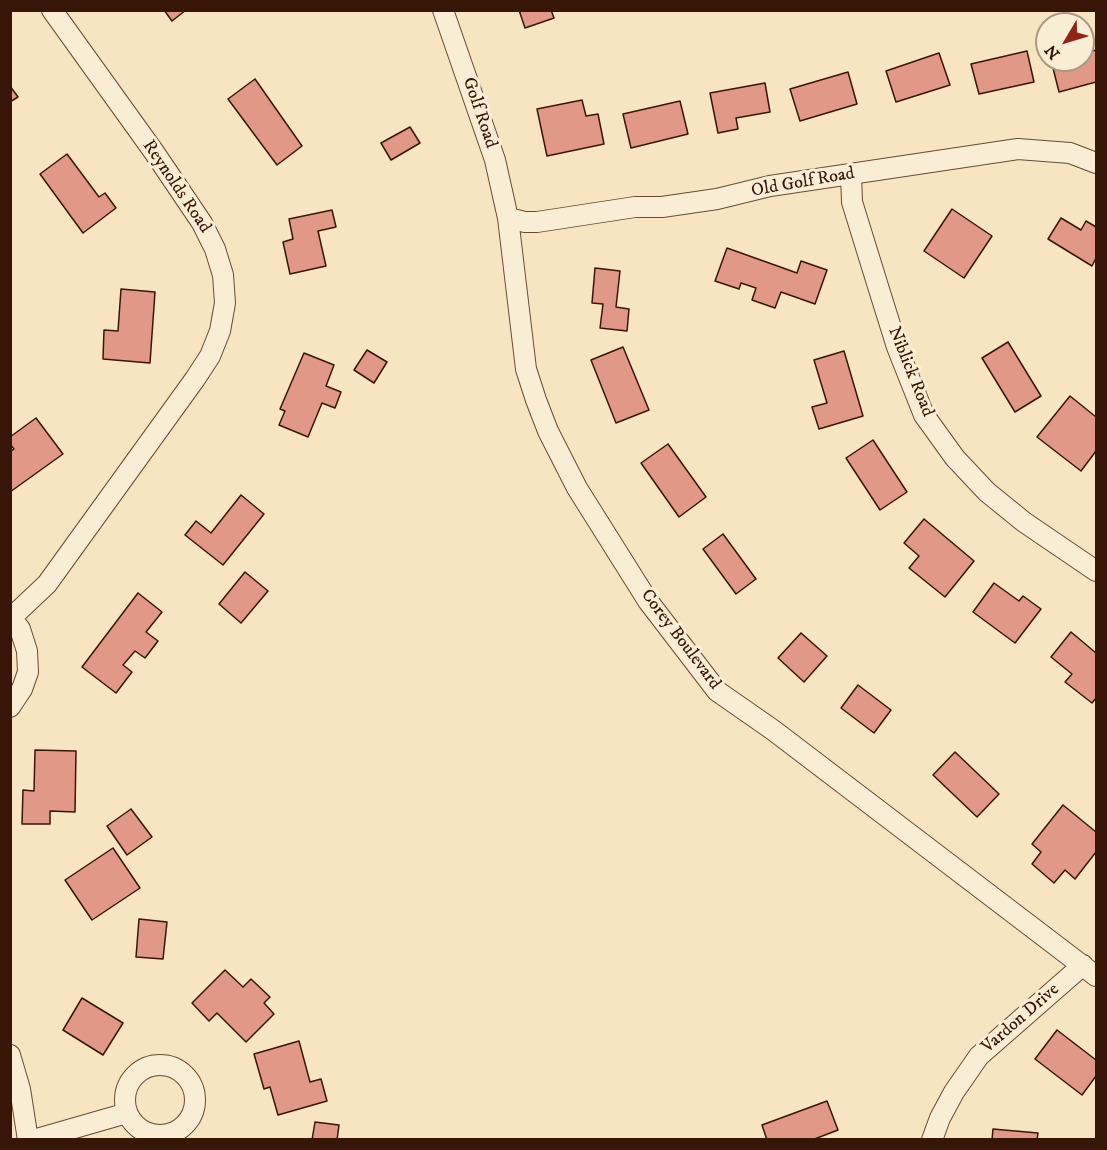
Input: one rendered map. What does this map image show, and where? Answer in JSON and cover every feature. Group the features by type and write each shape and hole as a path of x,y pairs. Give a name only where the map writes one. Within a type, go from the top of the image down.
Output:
{"street":[{"name":"Reynolds Road","path":"11,616 47,584 210,356 220,331 225,303 224,275 215,249 202,224 154,152 52,10"},
{"name":"Golf Road","path":"443,10 495,160 508,218"},
{"name":"Old Golf Road","path":"508,218 537,222 634,207 662,207 717,199 770,186 1018,149 1070,153 1096,163"},
{"name":"Niblick Road","path":"851,174 852,202 897,347 924,415 955,458 987,492 1024,522 1096,572"},
{"name":"Corey Boulevard","path":"508,218 526,369 548,431 577,488 648,601 717,691 773,730 1090,970"},
{"path":"10,707 22,688 28,672 27,651 20,629 11,616"},
{"name":"Vardon Drive","path":"932,1140 940,1118 954,1092 979,1056 1090,970"},
{"path":"10,1055 31,1140 127,1113"}],"building":[{"path":"164,10 186,10 172,21"},
{"path":"519,10 551,10 554,18 525,28"},
{"path":"1096,50 1096,82 1059,92 1054,72 1095,72"},
{"path":"1027,51 1034,82 979,94 971,64"},
{"path":"939,53 950,85 896,102 886,71"},
{"path":"848,72 857,104 800,121 790,89"},
{"path":"255,79 302,146 277,165 228,99"},
{"path":"765,83 770,112 736,118 738,129 718,133 710,93"},
{"path":"10,86 18,97 10,102"},
{"path":"582,100 586,116 598,114 604,144 547,156 537,109"},
{"path":"680,101 688,134 631,148 623,114"},
{"path":"410,127 420,143 391,160 381,143"},
{"path":"67,154 99,197 105,193 116,208 83,233 40,174"},
{"path":"952,209 992,236 964,278 924,251"},
{"path":"332,210 336,227 318,231 326,266 290,274 283,242 293,239 289,219"},
{"path":"1061,218 1081,230 1086,221 1096,227 1096,258 1092,266 1048,239"},
{"path":"727,248 797,273 801,261 827,270 815,304 781,292 775,308 752,300 756,288 741,283 739,289 715,281"},
{"path":"595,268 620,271 616,307 629,309 627,331 600,328 603,304 592,303"},
{"path":"121,289 155,292 150,363 103,359 104,330 118,331"},
{"path":"1008,342 1041,396 1015,412 982,358"},
{"path":"623,347 649,410 616,423 591,360"},
{"path":"367,350 387,362 374,383 354,370"},
{"path":"844,351 863,416 819,429 812,407 827,403 814,360"},
{"path":"304,353 334,365 326,386 341,392 335,408 322,403 308,437 279,425 285,411 280,409"},
{"path":"1070,396 1096,417 1096,451 1081,471 1037,437"},
{"path":"36,418 63,454 10,492 10,452 14,449 10,444 10,437"},
{"path":"873,440 907,492 880,510 846,458"},
{"path":"668,444 706,497 679,517 641,463"},
{"path":"241,495 264,514 223,565 185,535 196,521 211,533"},
{"path":"924,519 974,561 945,597 909,568 919,556 904,543"},
{"path":"723,534 756,579 736,594 703,549"},
{"path":"245,572 268,591 241,623 219,604"},
{"path":"994,583 1019,601 1023,596 1041,609 1015,643 973,612"},
{"path":"138,593 162,612 146,632 158,641 145,658 135,651 123,665 132,672 116,693 82,667"},
{"path":"1071,632 1096,653 1096,698 1092,703 1065,682 1072,674 1051,657"},
{"path":"801,633 827,656 804,682 778,658"},
{"path":"858,685 891,710 874,733 841,708"},
{"path":"35,750 76,751 75,812 50,811 50,824 22,824 23,790 34,791"},
{"path":"955,752 999,794 977,817 933,775"},
{"path":"1063,805 1096,832 1096,852 1075,879 1065,870 1054,883 1032,864 1041,852 1032,844"},
{"path":"131,809 152,837 127,855 107,826"},
{"path":"113,848 140,888 92,920 65,880"},
{"path":"139,919 167,922 163,959 136,957"},
{"path":"225,970 243,987 251,979 270,997 264,1003 274,1014 246,1042 217,1013 209,1021 192,1003"},
{"path":"82,998 123,1023 103,1055 63,1030"},
{"path":"1057,1030 1096,1060 1096,1076 1082,1095 1035,1059"},
{"path":"299,1041 310,1082 321,1079 327,1101 278,1115 270,1087 264,1089 254,1054"},
{"path":"827,1101 838,1130 812,1140 767,1140 762,1125"},
{"path":"315,1122 339,1125 337,1140 312,1140"},
{"path":"993,1129 1038,1133 1037,1140 992,1140"}]}
